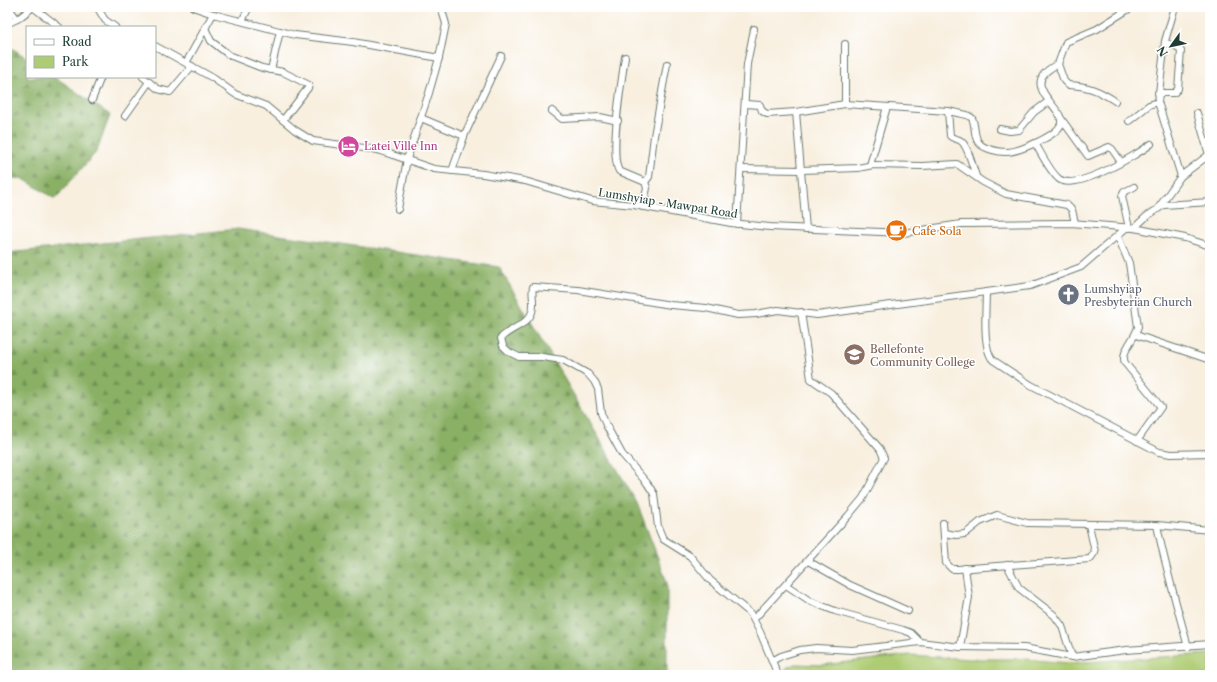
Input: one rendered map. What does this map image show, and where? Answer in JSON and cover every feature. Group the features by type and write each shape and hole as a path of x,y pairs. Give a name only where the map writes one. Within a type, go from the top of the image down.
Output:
{"street":[{"path":"8,7 17,19"},
{"path":"97,7 105,20 114,26"},
{"path":"193,7 213,14 301,36 358,43 439,58"},
{"path":"242,21 249,7"},
{"path":"398,209 407,159 439,58 446,24 441,7"},
{"path":"1121,162 1109,147 1088,156 1049,101 1043,91 1041,79 1044,72 1058,64 1068,40 1097,29 1132,7"},
{"path":"1175,7 1165,43 1158,102 1181,176"},
{"path":"7,24 17,19 31,8 58,26"},
{"path":"186,63 213,14"},
{"path":"205,28 211,41 229,55 250,64 283,72 304,81 309,86 283,120"},
{"path":"737,224 746,104 747,64 754,29"},
{"path":"271,70 280,31"},
{"path":"1158,92 1174,93 1178,89 1180,51 1176,46 1165,43"},
{"path":"845,44 845,104"},
{"name":"Lumshyiap - Mawpat Road","path":"156,47 213,78 235,94 266,106 301,135 313,141 378,150 427,167 525,181 592,201 644,207 737,224 902,234 962,224 1074,223 1130,228 1185,238 1210,246"},
{"path":"452,171 464,136 501,56"},
{"path":"625,57 618,120 616,165 624,174 645,182"},
{"path":"645,182 649,177 654,136 667,64"},
{"path":"1058,64 1064,81 1068,85 1086,86 1115,101"},
{"path":"144,78 163,91 172,92 192,66"},
{"path":"92,100 101,78"},
{"path":"126,116 149,82"},
{"path":"1000,129 1010,131 1019,130 1034,112 1049,101"},
{"path":"1129,121 1149,105 1158,102"},
{"path":"746,104 760,105 762,112 766,114 796,112 845,104 948,110 967,115 972,118 977,141 984,147 1006,152 1035,143 1055,132 1061,122 1060,117"},
{"path":"870,165 887,107"},
{"path":"948,110 950,136 953,139 960,140 965,145 976,176"},
{"path":"552,111 562,119 600,118 618,120"},
{"path":"796,112 806,229"},
{"path":"1158,208 1181,176 1210,155 1197,113"},
{"path":"421,118 464,136"},
{"path":"1035,143 1055,174 1064,182 1081,180 1130,158 1151,144"},
{"path":"741,169 801,170 858,168 870,165 922,166 957,164 997,190 1011,196 1068,205 1072,210 1074,223"},
{"path":"644,207 647,188 645,182"},
{"path":"1130,228 1122,196 1124,192 1134,187"},
{"path":"778,675 754,619 745,607 710,580 690,556 663,539 658,527 654,494 648,483 629,463 614,442 602,419 598,389 588,374 563,360 542,357 519,357 509,352 503,346 501,338 506,332 516,328 530,316 534,306 532,289 536,286 706,308 738,315 756,314 778,310 817,315 1030,286 1081,267 1130,228 1164,205 1210,202"},
{"path":"1118,237 1128,263 1138,327 1136,335 1123,359 1125,364 1161,407 1136,441"},
{"path":"986,292 987,346 993,360 1031,385 1136,441 1165,453 1210,453"},
{"path":"754,619 808,561 863,498 884,458 880,449 831,393 811,379 801,312"},
{"path":"1136,335 1210,360"},
{"path":"944,533 956,535 965,534 980,522 997,515 1026,523 1089,525 1157,524 1210,530"},
{"path":"943,523 948,566 952,568 1090,559 1094,552 1089,525"},
{"path":"1157,524 1166,570 1188,646"},
{"path":"808,561 850,585 908,611"},
{"path":"1007,565 1019,588 1054,615 1062,626 1072,657"},
{"path":"960,647 969,597 965,568"},
{"path":"786,585 819,605 911,633 920,642"},
{"path":"772,661 781,656 800,650 816,648 852,650 920,642 960,647 1024,648 1072,657 1126,650 1210,644"}],"green space":[{"path":"7,45 26,57 26,78 56,78 110,115 97,151 55,199 22,178 7,179"},
{"path":"238,229 499,267 637,503 667,582 667,675 7,675 7,253"},
{"path":"1210,654 1210,675 785,675 786,668 795,664 822,665 910,655 969,659 1024,659 1068,663"}],"place":[{"name":"Latei Ville Inn","path":"348,146"},
{"name":"Cafe Sola","path":"897,231"},
{"name":"Lumshyiap Presbyterian Church","path":"1068,295"},
{"name":"Bellefonte Community College","path":"854,355"}]}
